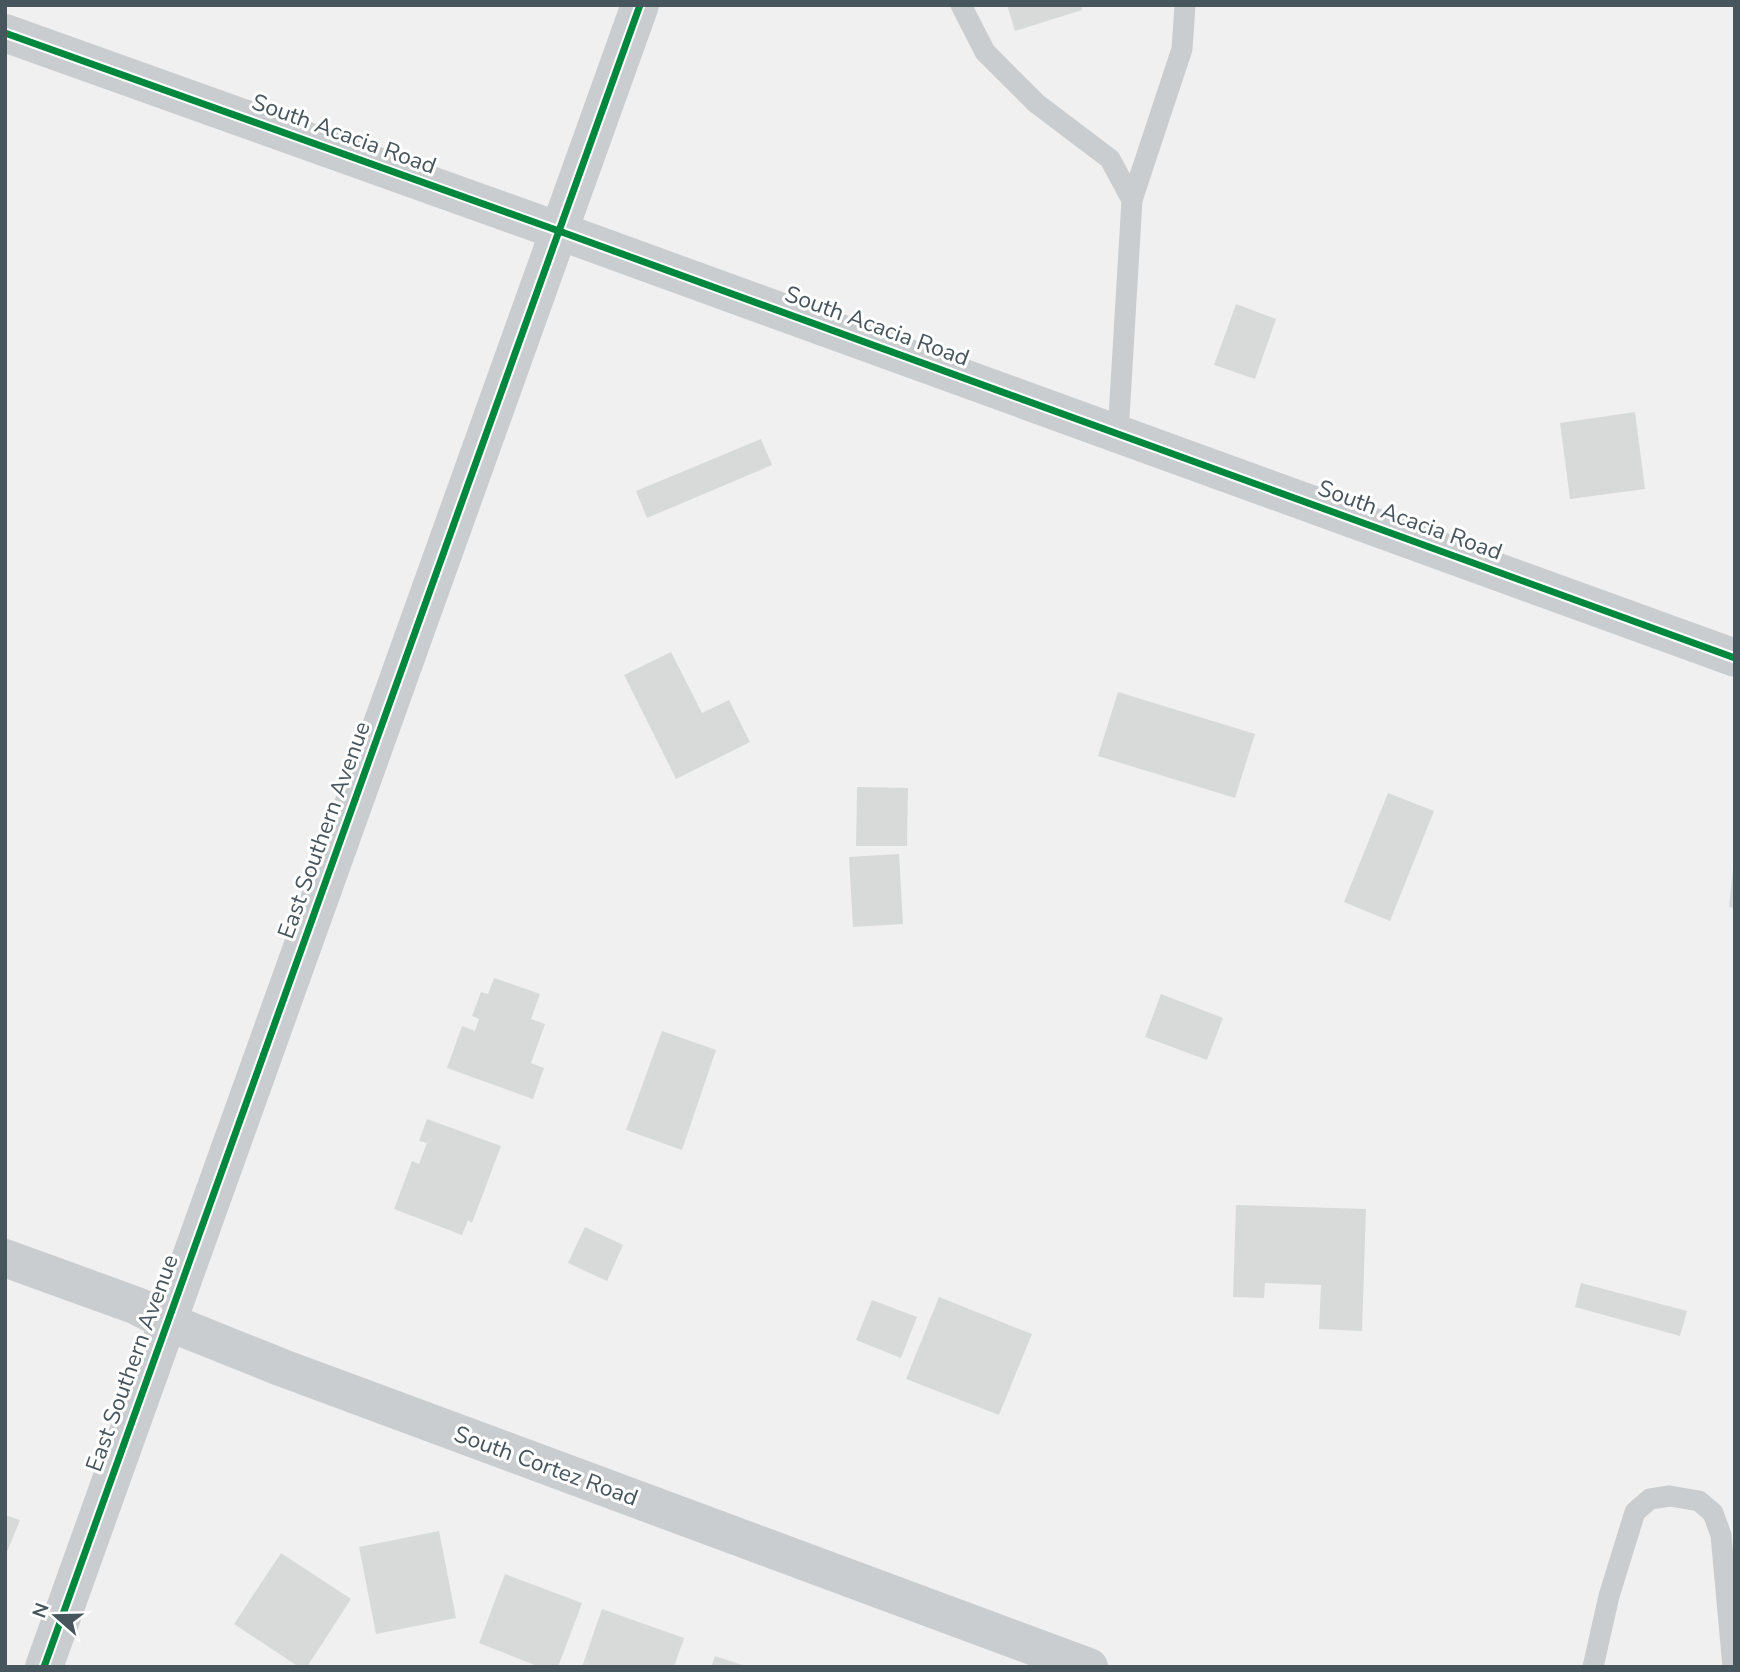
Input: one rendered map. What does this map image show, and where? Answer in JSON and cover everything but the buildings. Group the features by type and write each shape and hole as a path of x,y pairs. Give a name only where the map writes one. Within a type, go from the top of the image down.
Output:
{"street":[{"name":"East Southern Avenue","path":"44,1667 640,5"},
{"name":"South Acacia Road","path":"5,33 1735,658"},
{"name":"South Cortez Road","path":"5,1258 137,1306 168,1322 293,1372 1089,1667"}],"lane":[{"path":"961,5 985,52 1036,103 1110,159 1132,200"},
{"path":"1118,434 1132,200 1182,49 1185,5"},
{"path":"1592,1667 1609,1596 1635,1512 1650,1499 1670,1496 1699,1501 1713,1513 1721,1535 1733,1667"}],"cycle path":[{"path":"44,1667 640,5"},
{"path":"5,33 1735,658"}]}
